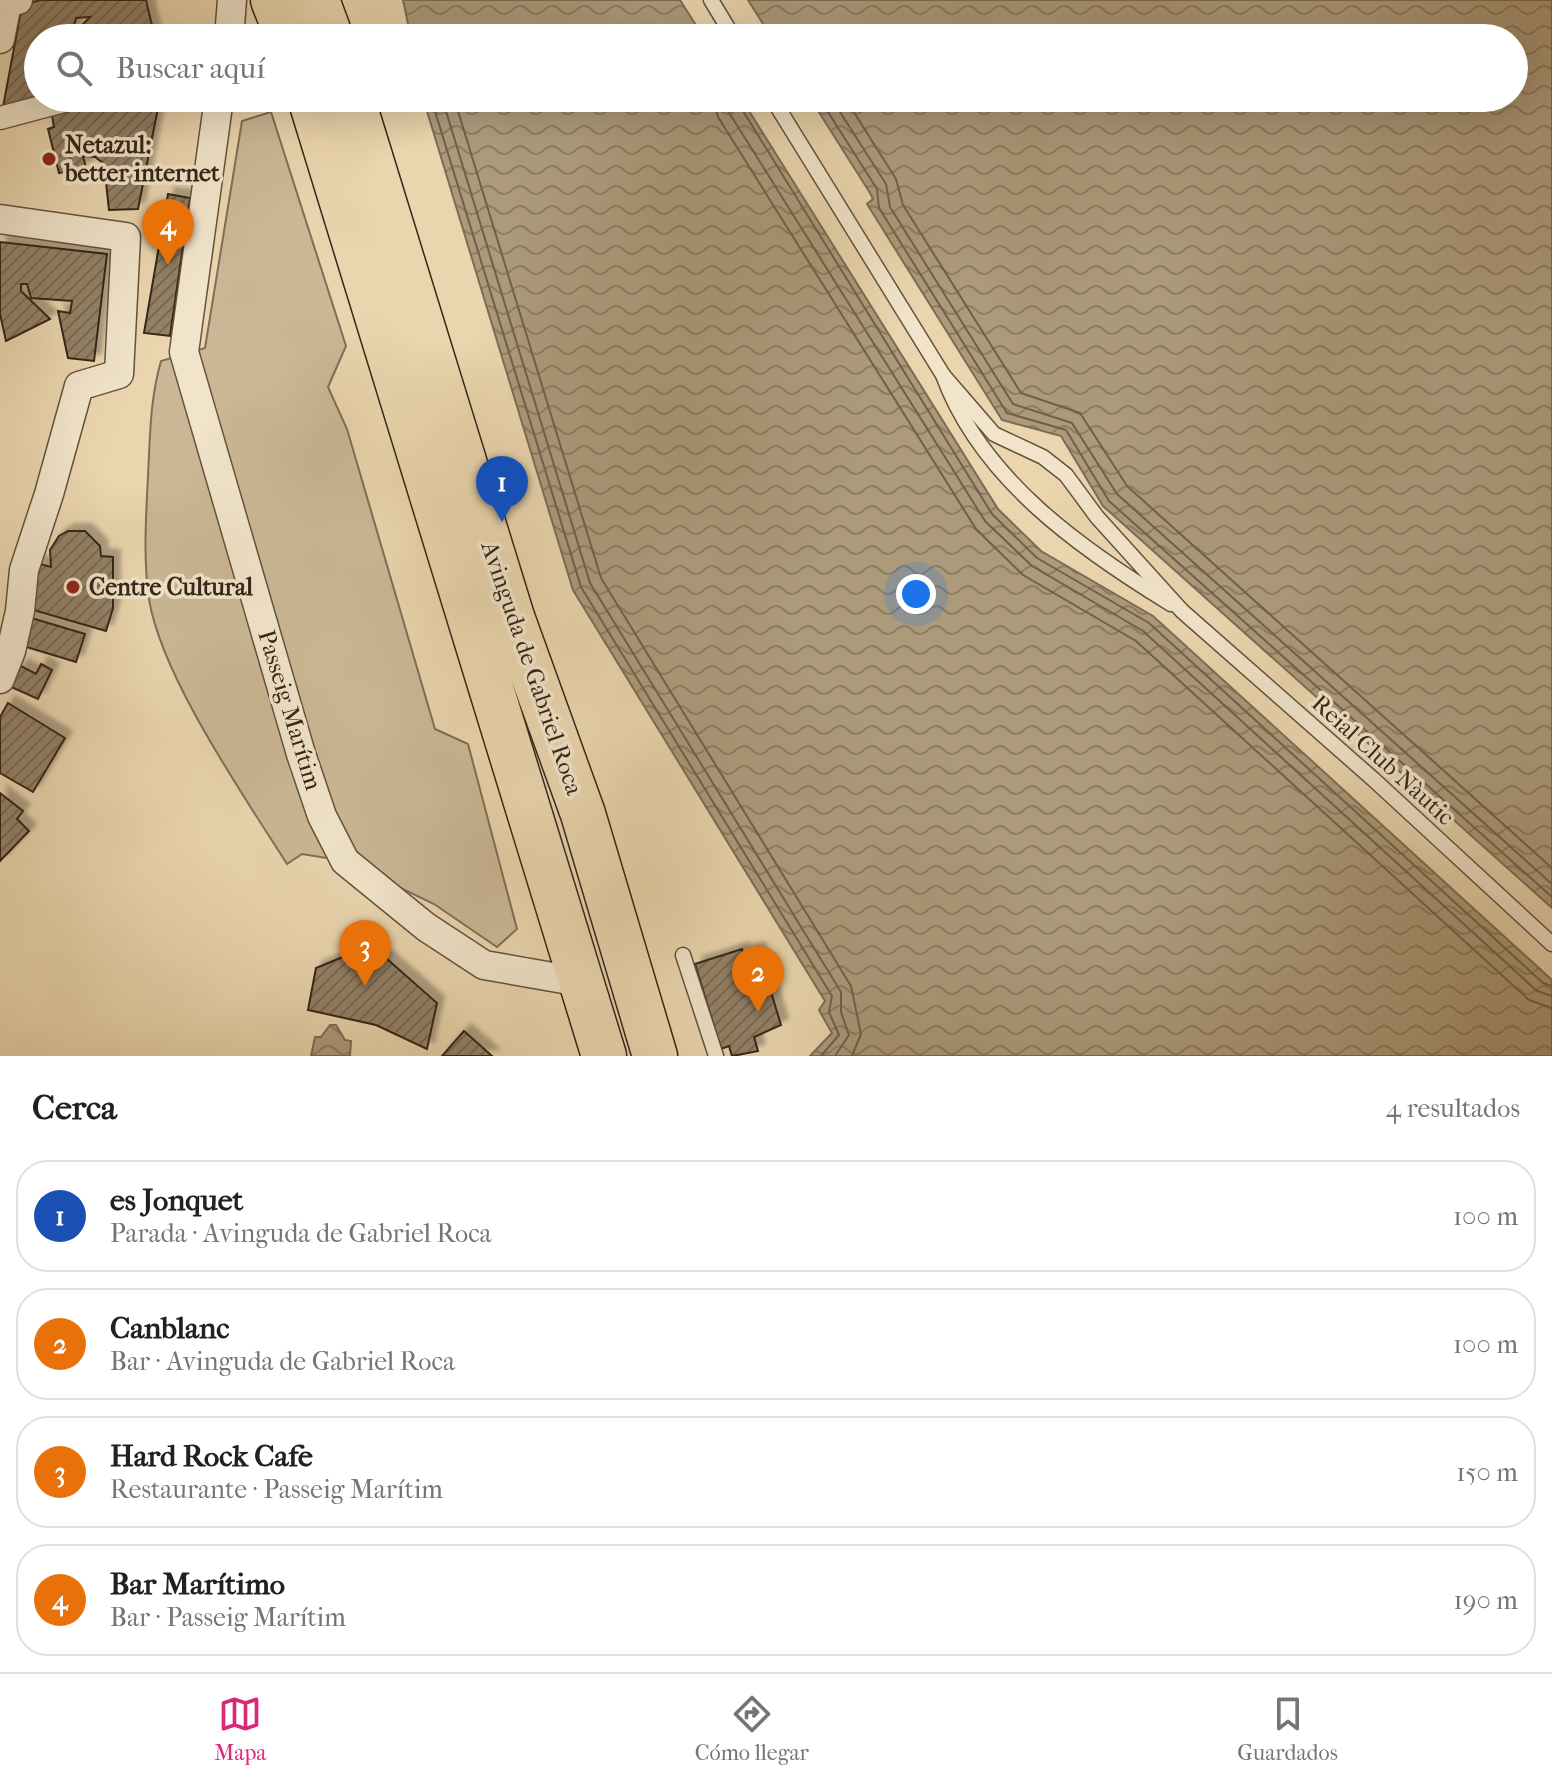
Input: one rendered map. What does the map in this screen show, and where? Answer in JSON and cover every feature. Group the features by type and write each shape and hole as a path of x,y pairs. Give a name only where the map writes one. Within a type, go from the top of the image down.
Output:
{"highway":[{"path":"273,0 282,24"},
{"path":"317,0 326,24"},
{"name":"Avinguda de Gabriel Roca","path":"314,112 604,1056"},
{"name":"Avinguda de Gabriel Roca","path":"356,112 512,617 583,814 655,1056"}],"street":[{"path":"0,39 7,3 18,0"},
{"path":"230,24 232,0"},
{"path":"0,118 24,112"},
{"name":"Passeig Marítim","path":"217,112 184,352 301,754 322,816 345,861 426,927 484,965 575,981 584,987"},
{"path":"0,219 126,237 119,374 79,386 12,571 20,611 11,651 0,679"}],"lane":[{"path":"711,0 726,24"},
{"path":"781,112 943,375 961,414 1016,488 1132,579 1182,611"},
{"path":"943,375 994,434 1043,457 1066,475 1129,555 1182,611"},
{"name":"Reial Club Nàutic","path":"1182,611 1373,779 1552,944"},
{"path":"683,955 716,1056"}],"shaded area":[{"path":"271,112 346,346 328,387 347,429 435,729 468,744 517,929 497,947 434,904 345,861 302,854 287,864 206,735 157,630 149,599 146,538 151,418 157,375 161,361 205,348 242,121"}],"water":[{"path":"403,0 680,0 695,24 408,24"},
{"path":"748,0 1552,0 1552,908 1103,506 1061,436 1002,420 867,204 873,199 870,193 819,112 1528,112 1528,24 763,24"},
{"path":"427,112 750,112 998,509 1041,551 1153,616 1552,980 1552,1056 810,1056 832,1033 819,1010 825,1001 573,590"},
{"path":"330,1025 336,1025 345,1040 351,1041 350,1056 311,1056 315,1037 321,1037"}],"building":[{"path":"41,0 146,0 152,24 83,24 90,17 76,18 74,24 24,24 24,101 3,107 22,5"},
{"path":"51,112 157,112 138,209 109,210 104,164 95,157 83,156 86,168 59,173 48,129 54,127"},
{"path":"168,194 190,198 170,336 144,333"},
{"path":"0,242 107,254 94,361 68,358 58,311 70,313 72,301 31,298 27,284 21,284 21,291 50,319 6,341 0,314"},
{"name":"Centre Cultural","path":"68,531 85,531 100,546 101,556 113,557 113,608 106,631 30,609 37,563 51,567 50,550 59,536"},
{"path":"28,617 85,634 76,662 20,645"},
{"path":"41,664 52,670 38,699 9,686 21,666 36,674"},
{"path":"8,703 65,738 33,792 0,773 0,717"},
{"path":"0,793 23,811 17,819 29,831 0,861"},
{"path":"742,949 743,953 758,949 781,1025 754,1037 758,1051 732,1056 729,1046 721,1049 695,964"},
{"path":"350,954 387,959 437,1003 427,1049 376,1025 308,1010 316,968"},
{"path":"464,1031 492,1056 442,1056"}],"place":[{"name":"Netazul: better internet","path":"49,159"},
{"name":"Bar Marítimo","path":"168,265"},
{"name":"es Jonquet","path":"502,522"},
{"name":"Centre Cultural","path":"73,587"},
{"name":"Hard Rock Cafe","path":"365,986"},
{"name":"Canblanc","path":"758,1012"}]}
